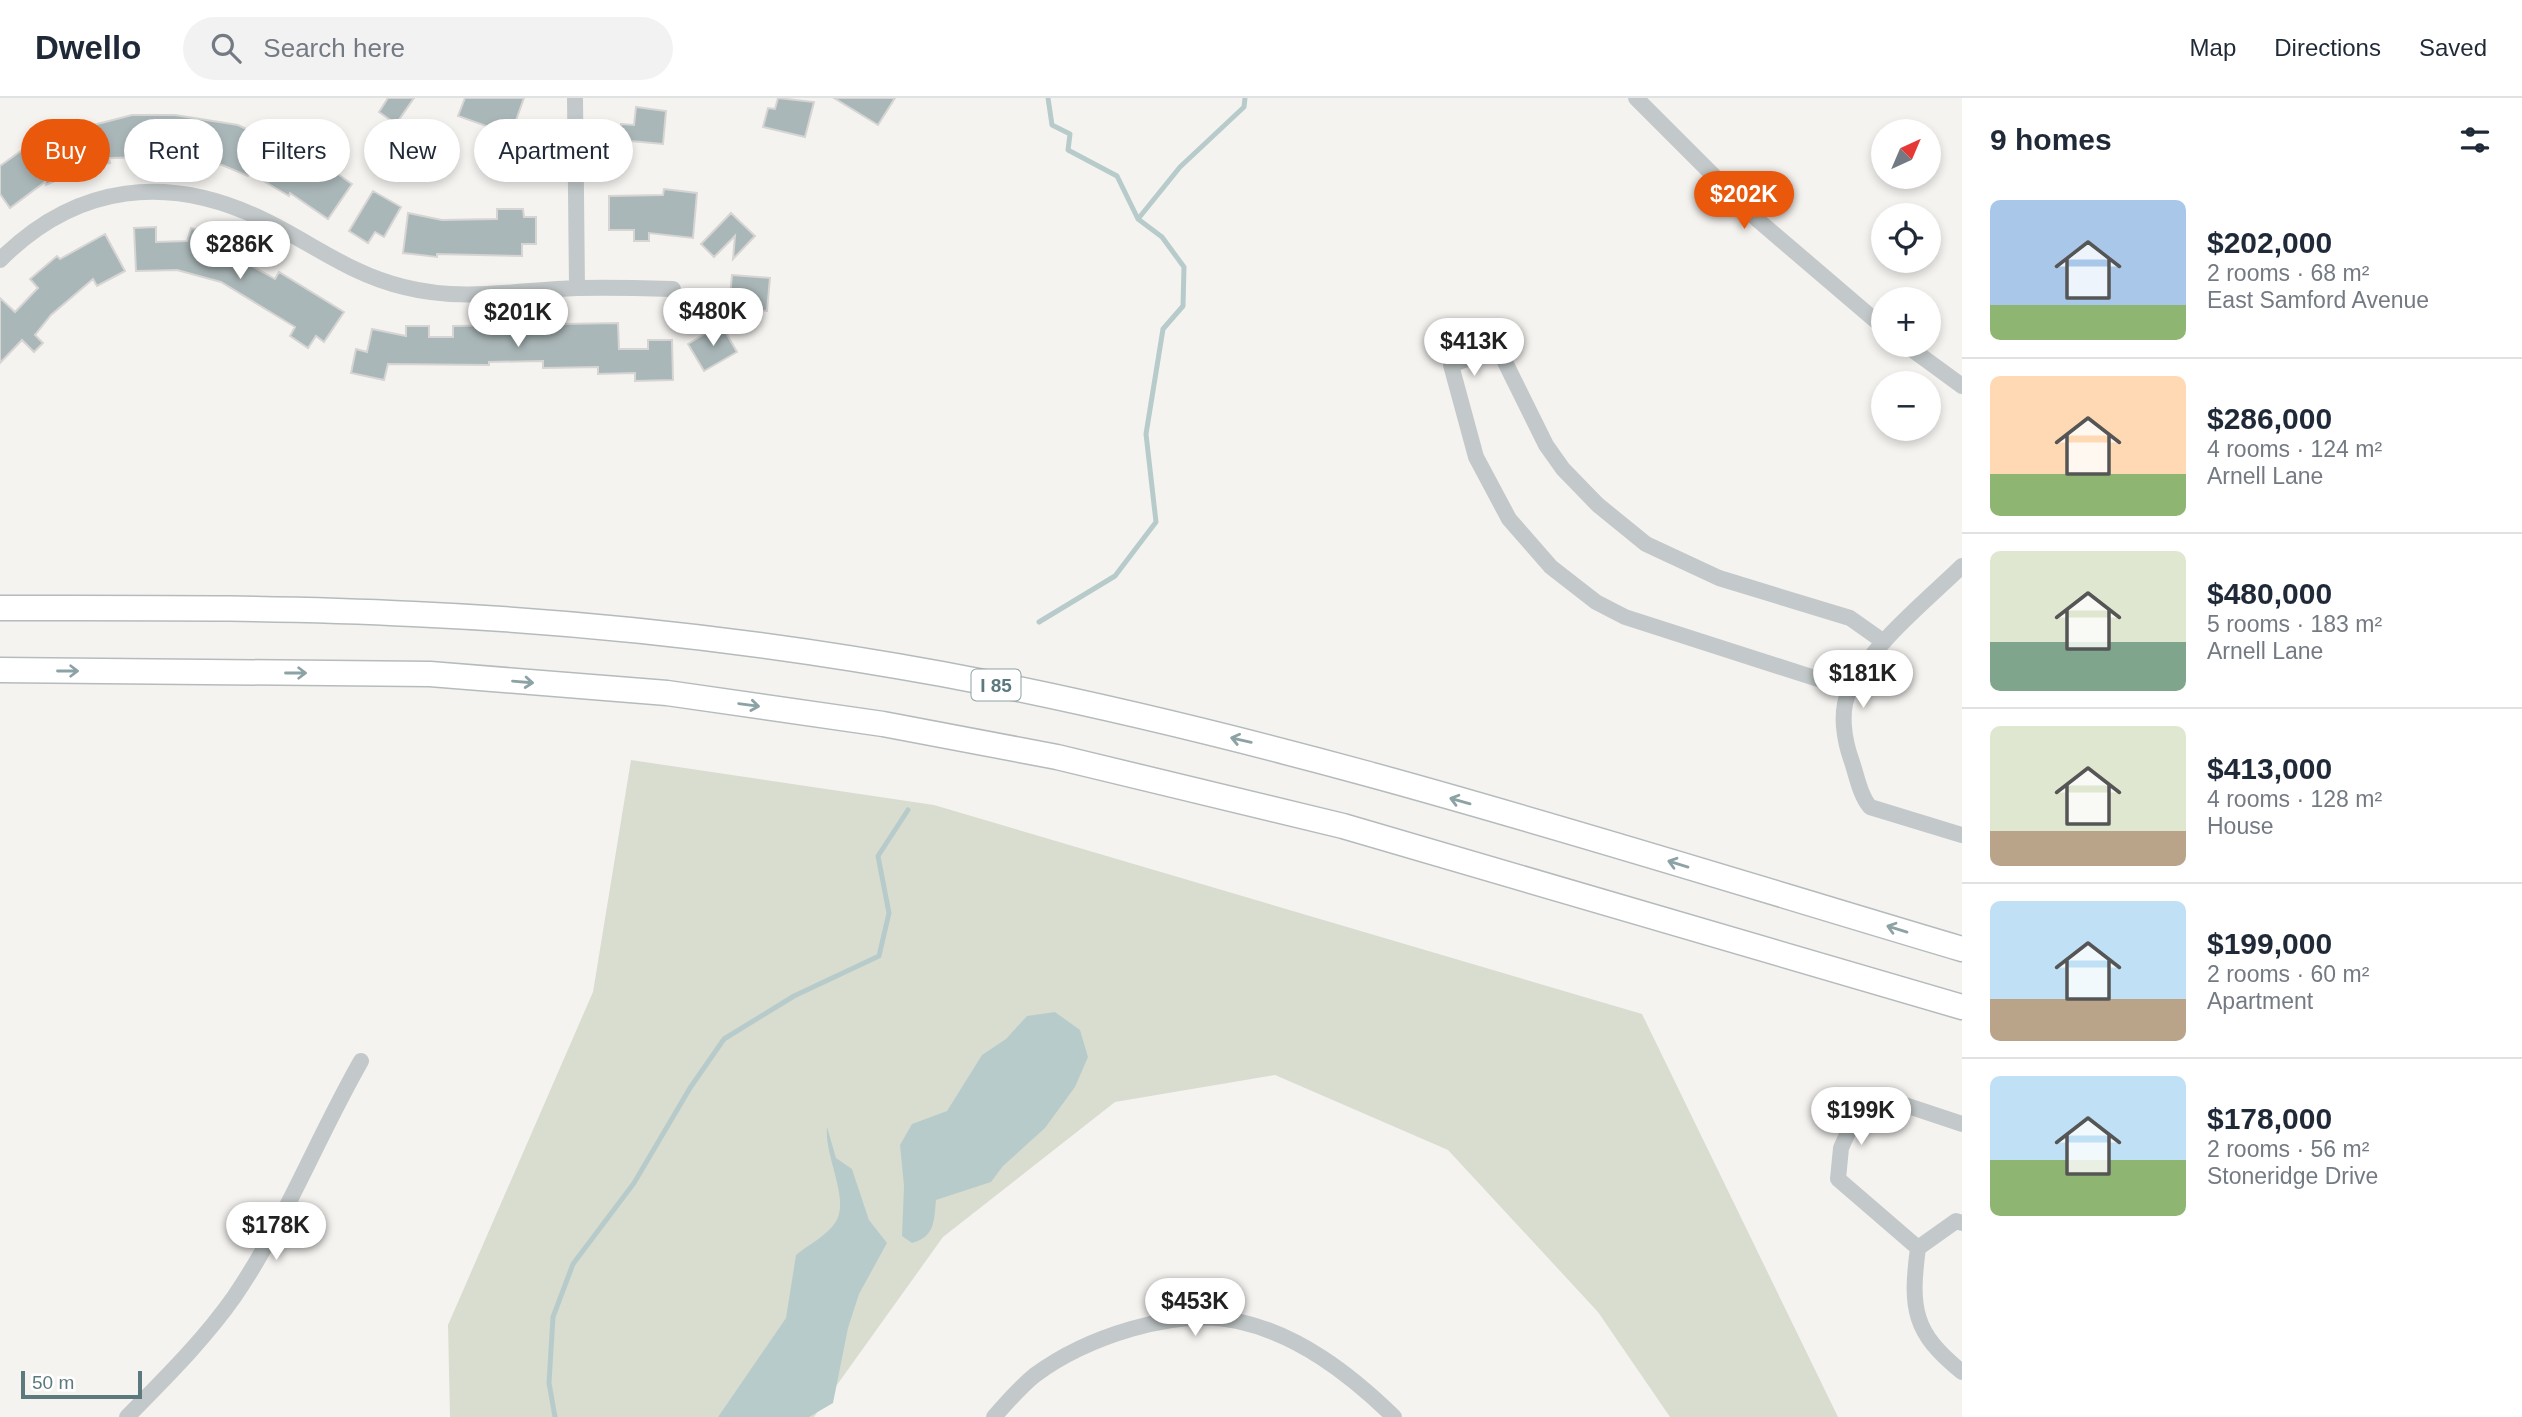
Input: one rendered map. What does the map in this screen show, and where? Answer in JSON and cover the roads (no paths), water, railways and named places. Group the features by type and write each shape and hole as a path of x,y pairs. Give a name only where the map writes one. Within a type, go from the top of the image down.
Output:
{"highway":[{"name":"I 85","path":"0,608 409,613 540,622 716,640 938,674 1080,702 1286,750 1962,949"},
{"path":"0,670 430,674 667,693 883,724 1057,757 1331,822 1962,1007"}],"street":[{"path":"575,98 574,214 577,288"},
{"path":"1636,98 1759,221 1871,317"},
{"path":"0,260 21,240 68,209 103,197 159,191 196,195 233,206 268,221 333,260 404,288 441,294 498,295 577,288 673,289"},
{"path":"1849,689 1625,617 1596,602 1551,568 1510,519 1476,457 1451,365 1484,353 1495,353 1503,358 1546,445 1563,469 1598,505 1646,544 1719,578 1850,618 1884,642"},
{"path":"1922,357 1962,386"},
{"path":"1962,566 1884,642 1849,689 1843,715 1846,746 1866,802 1876,809 1962,835"},
{"path":"127,1417 202,1340 234,1296 264,1247 361,1061"},
{"path":"1918,1248 1838,1179 1841,1148 1863,1099 1878,1096 1962,1124"},
{"path":"1962,1223 1956,1221 1918,1248 1914,1280 1915,1315 1938,1353 1962,1372"},
{"path":"994,1417 1034,1376 1066,1355 1102,1339 1143,1326 1219,1318 1238,1321 1273,1334 1323,1358 1355,1379 1394,1417"}],"waterway":[{"path":"1048,98 1052,125 1070,134 1068,150 1117,176 1138,219"},
{"path":"1039,622 1115,576 1156,522 1146,434 1163,329 1183,306 1184,267 1162,237 1138,219 1180,167 1244,107 1245,98"},
{"path":"555,1417 549,1383 553,1317 573,1264 634,1183 690,1088 724,1039 794,996 879,956 889,913 878,856 908,810"}]}
